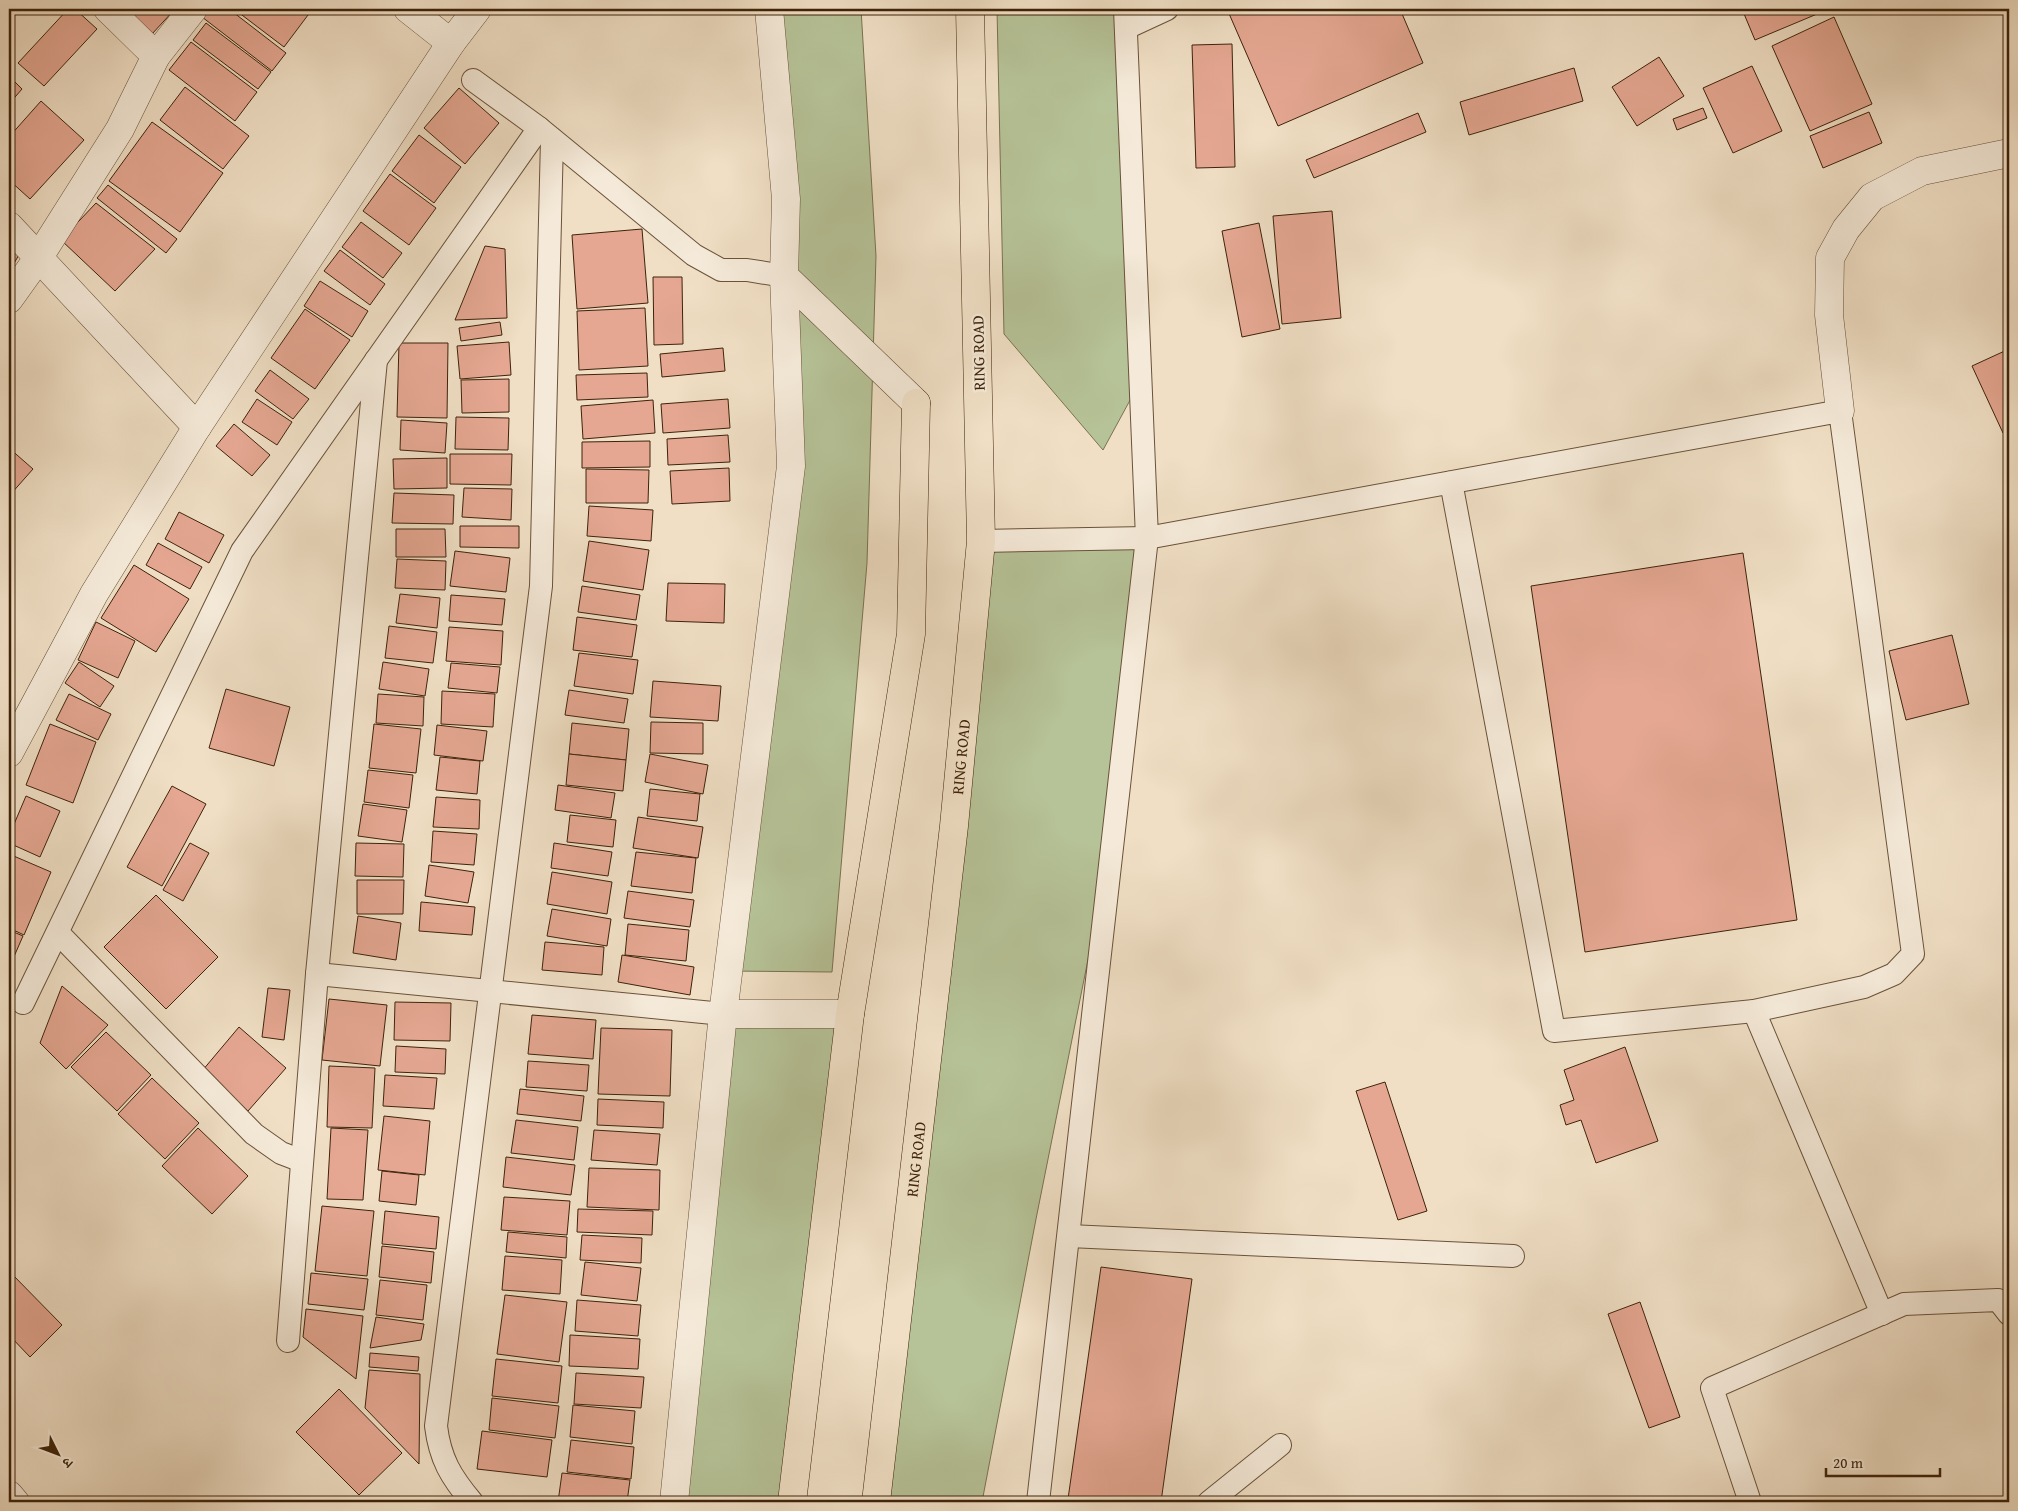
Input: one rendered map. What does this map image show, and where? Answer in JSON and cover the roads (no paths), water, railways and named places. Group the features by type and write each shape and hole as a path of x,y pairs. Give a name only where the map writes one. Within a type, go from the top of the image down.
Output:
{"main road":[{"name":"RING ROAD","path":"876,1502 954,826 981,541 970,9"},
{"path":"792,1502 850,1014 911,634 916,403"}],"street":[{"path":"108,9 156,56"},
{"path":"9,299 39,257 120,129 156,56 193,9"},
{"path":"408,9 451,43"},
{"path":"9,753 94,594 197,427 451,43 477,9"},
{"path":"674,1502 723,1014 791,466 784,276 786,199 768,9"},
{"path":"1840,411 1829,315 1830,258 1846,229 1872,197 1922,171 2009,153"},
{"path":"9,226 197,427"},
{"path":"784,276 916,403"},
{"path":"723,1014 850,1014"},
{"path":"9,1495 15,1502"}],"lane":[{"path":"1038,1502 1148,538 1125,18 1167,9"},
{"path":"473,80 546,133 694,255 721,270 747,270 784,276"},
{"path":"24,1003 242,552 376,359 546,133"},
{"path":"472,1502 458,1485 445,1464 438,1446 436,1426 541,586 546,133"},
{"path":"288,1341 317,974 376,359"},
{"path":"981,541 1148,538 1451,482 1840,411 1913,954 1894,974 1864,987 1754,1011 1554,1031 1451,482"},
{"path":"58,933 254,1134 281,1153 302,1161"},
{"path":"317,974 723,1014"},
{"path":"1754,1011 1882,1314"},
{"path":"1069,1236 1512,1256"},
{"path":"1750,1502 1712,1388 1904,1304 1998,1300 2009,1314"},
{"path":"1209,1502 1280,1445"}]}
